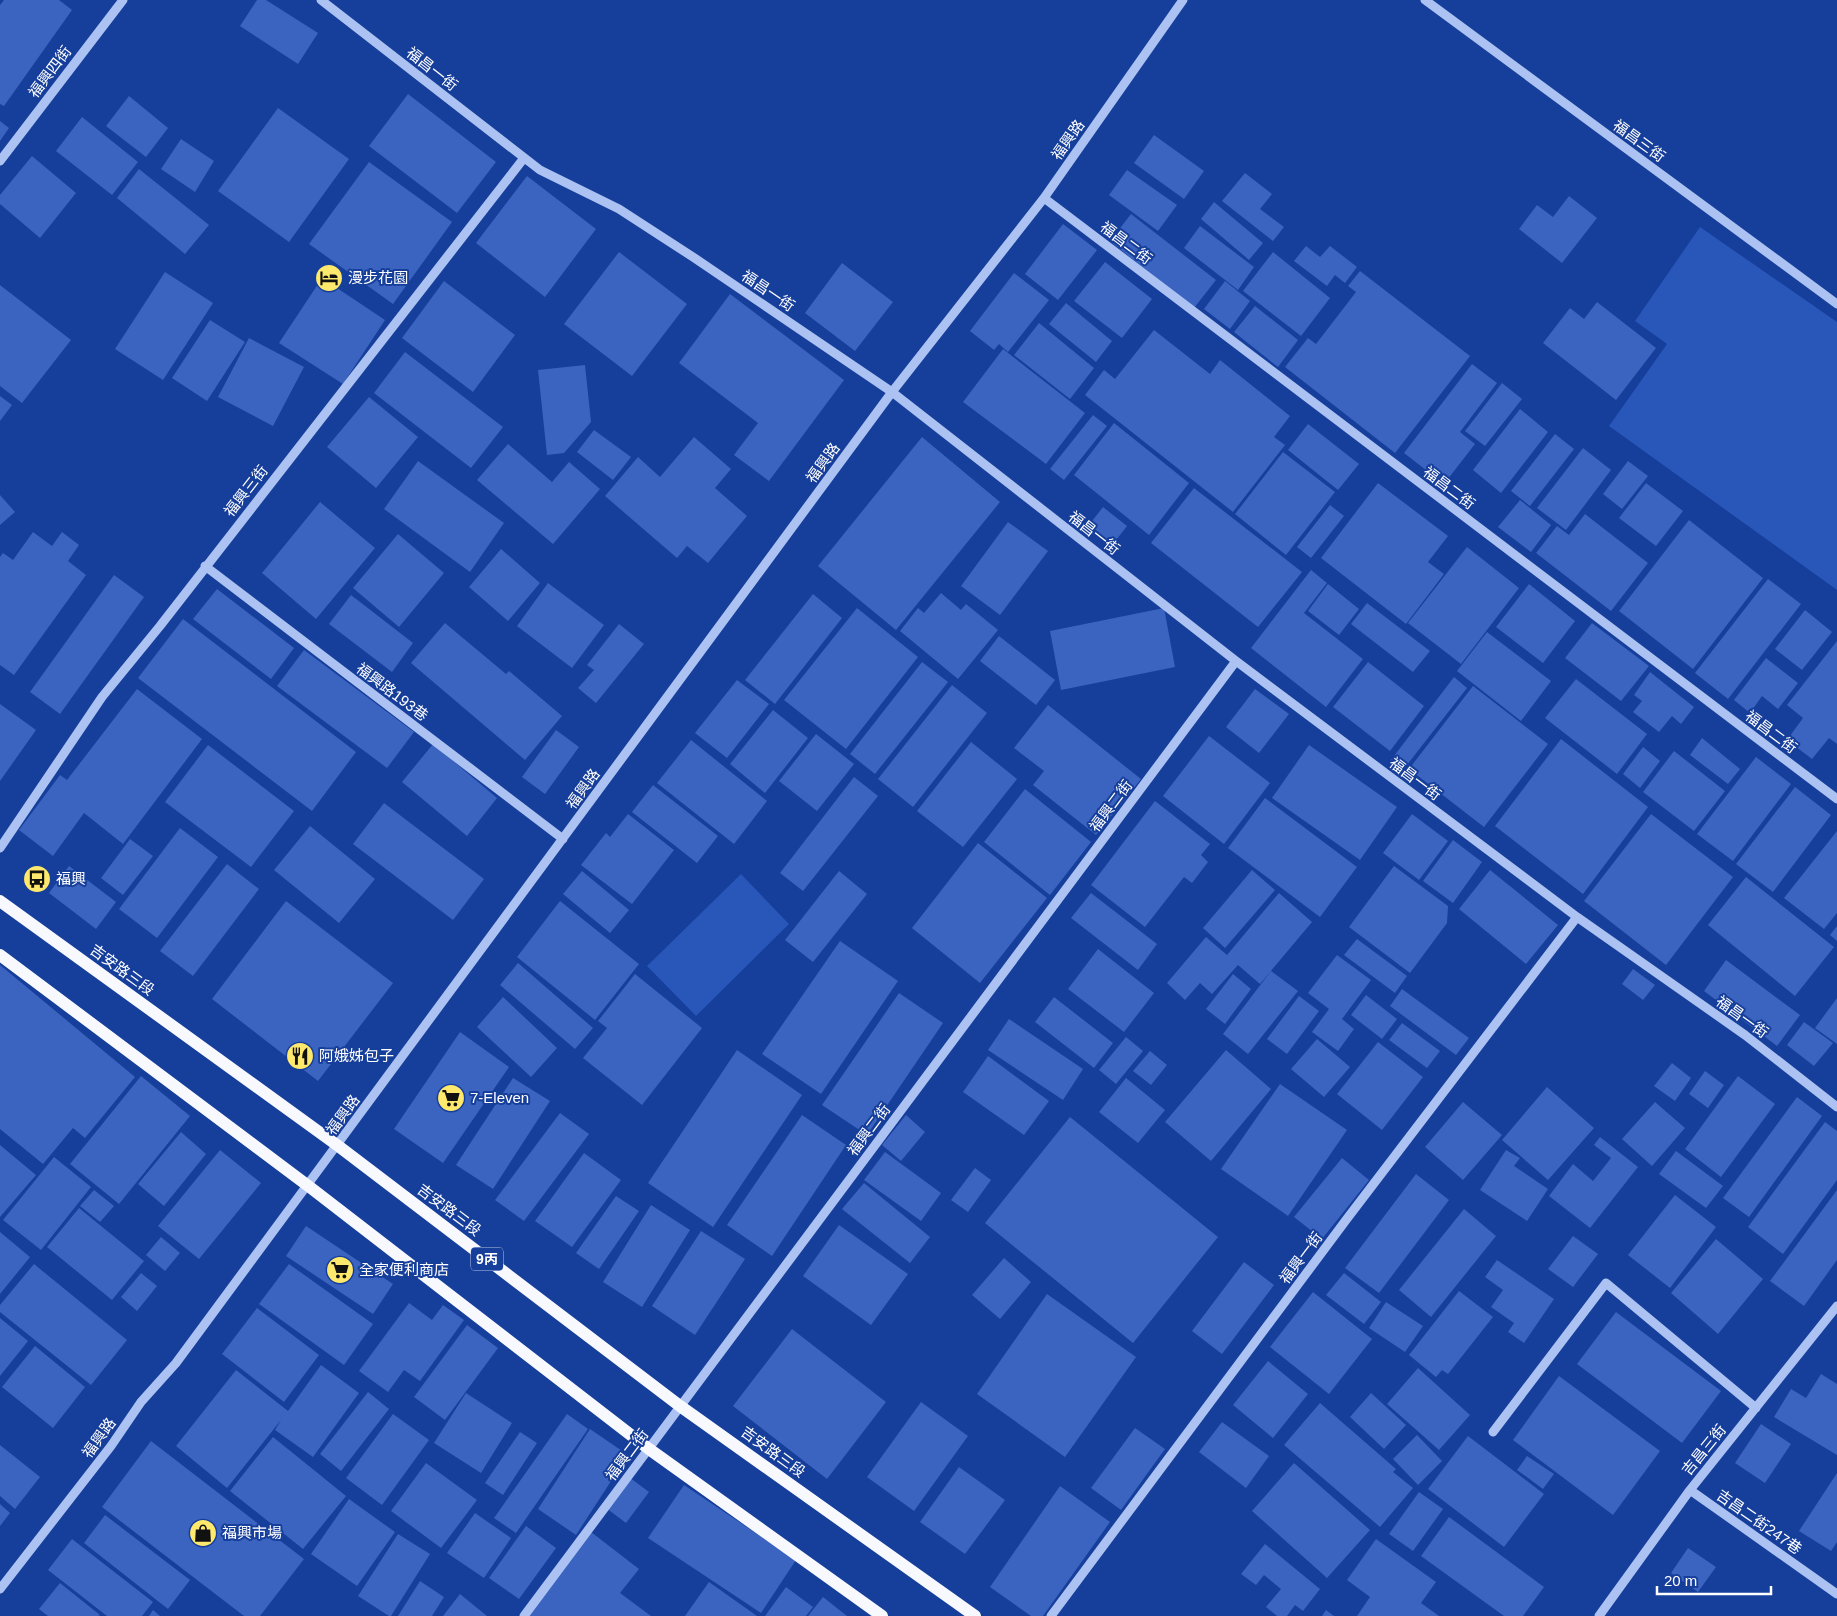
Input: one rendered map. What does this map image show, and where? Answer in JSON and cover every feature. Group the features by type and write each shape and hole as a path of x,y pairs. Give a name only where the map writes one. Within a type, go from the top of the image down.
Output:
{"main road":[{"name":"吉安路三段","path":"0,901 337,1145 680,1406 975,1616"},
{"path":"0,955 308,1186 649,1449 882,1616"}],"street":[{"name":"福興四街","path":"0,161 123,0"},
{"name":"福昌一街","path":"321,0 540,170 619,209 694,257 892,392 1236,662 1576,917 1746,1035 1837,1107"},
{"name":"福興路","path":"0,1590 111,1446 141,1402 176,1363 308,1186 892,392 1044,198 1183,0"},
{"name":"福昌三街","path":"1425,0 1837,304"},
{"name":"福興三街","path":"0,848 102,697 160,626 524,158"},
{"name":"福昌二街","path":"1044,198 1837,799"},
{"name":"福興路193巷","path":"205,566 562,839"},
{"name":"福興二街","path":"524,1616 1236,662"},
{"name":"福興一街","path":"1050,1616 1340,1228 1576,917"},
{"path":"1493,1432 1606,1283 1756,1408"},
{"name":"吉昌三街","path":"1599,1616 1690,1490 1837,1306"},
{"name":"吉昌二街247巷","path":"1690,1490 1837,1594"}],"shaded area":[{"path":"1700,227 1837,322 1837,590 1609,426 1667,344 1635,321"},
{"path":"741,874 789,924 696,1016 647,966"}],"building":[{"path":"4,0 59,0 72,10 4,106 0,104 0,5"},
{"path":"257,0 266,0 318,33 298,64 240,26"},
{"path":"408,94 496,162 457,213 369,146"},
{"path":"129,96 168,128 146,157 106,126"},
{"path":"278,108 349,159 289,242 218,191"},
{"path":"82,117 138,162 112,195 56,151"},
{"path":"0,121 9,128 0,141"},
{"path":"1154,135 1204,171 1184,199 1134,163"},
{"path":"181,139 214,161 195,192 161,169"},
{"path":"32,156 76,193 40,238 0,204 0,195"},
{"path":"369,162 452,222 393,304 309,244"},
{"path":"139,169 209,225 185,254 117,198"},
{"path":"1127,170 1177,205 1158,231 1109,195"},
{"path":"1245,173 1272,194 1260,209 1284,227 1273,241 1222,201"},
{"path":"527,176 596,229 545,297 476,243"},
{"path":"1569,196 1597,218 1562,263 1519,229 1537,205 1553,217"},
{"path":"1214,202 1263,243 1249,260 1201,219"},
{"path":"1131,214 1216,280 1194,308 1110,241"},
{"path":"1063,224 1097,250 1058,300 1025,274"},
{"path":"1200,226 1254,267 1238,290 1184,248"},
{"path":"1306,246 1320,257 1330,246 1357,267 1345,283 1335,275 1327,286 1294,261"},
{"path":"619,252 687,304 632,376 564,324"},
{"path":"1273,252 1330,298 1301,336 1243,291"},
{"path":"1105,262 1152,299 1122,338 1074,301"},
{"path":"842,263 893,302 855,351 805,313"},
{"path":"1360,271 1470,356 1395,453 1285,367 1308,338 1316,344 1356,292 1348,286"},
{"path":"165,272 213,303 163,380 115,349"},
{"path":"1014,273 1049,300 1008,352 999,344 994,350 970,331"},
{"path":"322,278 385,320 343,384 279,343"},
{"path":"444,281 515,335 473,392 402,338"},
{"path":"1225,281 1250,301 1230,329 1204,309"},
{"path":"0,285 71,340 22,403 0,386"},
{"path":"730,294 844,380 769,481 734,455 758,423 679,363"},
{"path":"1597,302 1656,348 1616,400 1543,343 1570,308 1584,319"},
{"path":"1066,303 1112,341 1096,362 1049,324"},
{"path":"1255,306 1298,340 1278,367 1234,332"},
{"path":"210,320 245,342 207,401 172,378"},
{"path":"1039,323 1094,368 1070,399 1014,355"},
{"path":"1154,330 1210,374 1220,360 1290,416 1274,437 1285,445 1233,512 1085,395 1104,370 1115,379"},
{"path":"249,338 304,367 273,426 218,397"},
{"path":"1003,349 1085,413 1046,464 963,402"},
{"path":"405,352 503,427 471,468 374,393"},
{"path":"1472,364 1497,383 1460,432 1475,444 1444,484 1404,453"},
{"path":"585,365 591,422 564,453 547,455 538,370"},
{"path":"1502,383 1522,399 1485,446 1465,431"},
{"path":"0,396 12,405 0,421"},
{"path":"369,397 418,437 376,488 327,447"},
{"path":"1520,409 1548,432 1501,493 1473,470"},
{"path":"1093,415 1107,426 1064,480 1050,469"},
{"path":"1114,423 1189,483 1149,535 1074,475"},
{"path":"1308,424 1359,464 1338,490 1288,450"},
{"path":"594,430 631,457 613,480 577,452"},
{"path":"1555,434 1574,449 1530,506 1511,491"},
{"path":"694,437 731,469 715,488 747,516 708,563 687,546 677,558 605,496 638,457 660,477"},
{"path":"922,437 1000,502 896,630 818,566"},
{"path":"508,444 552,482 569,462 600,489 553,544 477,480"},
{"path":"1583,448 1611,470 1566,530 1537,508"},
{"path":"1283,452 1335,492 1286,555 1235,514"},
{"path":"418,461 504,523 470,572 384,509"},
{"path":"1628,461 1648,476 1622,509 1603,494"},
{"path":"1378,483 1448,536 1428,562 1444,574 1406,624 1321,558"},
{"path":"1646,483 1683,511 1656,546 1619,518"},
{"path":"1194,488 1302,572 1258,627 1151,543"},
{"path":"0,495 15,512 0,525"},
{"path":"1520,500 1551,525 1531,552 1498,527"},
{"path":"320,502 375,548 316,619 262,573"},
{"path":"1330,505 1344,516 1311,558 1297,547"},
{"path":"1103,507 1127,526 1113,544 1089,525"},
{"path":"1585,514 1648,563 1611,611 1536,553 1557,526 1569,535"},
{"path":"1689,520 1763,578 1693,669 1619,611"},
{"path":"1008,522 1048,551 1000,615 961,586"},
{"path":"33,532 52,546 62,532 79,545 68,561 86,575 14,675 0,665 0,557 3,553 13,560"},
{"path":"398,534 444,573 399,627 353,588"},
{"path":"1467,547 1519,588 1461,664 1408,623"},
{"path":"501,549 540,583 508,621 469,587"},
{"path":"1311,570 1327,583 1304,613 1363,659 1326,707 1251,648"},
{"path":"114,575 144,597 60,714 30,692"},
{"path":"1768,579 1801,604 1728,699 1695,673"},
{"path":"548,583 604,625 572,668 517,626"},
{"path":"1328,584 1359,609 1339,635 1308,611"},
{"path":"1529,584 1575,621 1543,663 1496,627"},
{"path":"217,589 294,648 271,679 193,619"},
{"path":"941,593 961,610 966,604 998,630 958,679 900,631 918,608 924,613"},
{"path":"813,594 842,618 775,704 745,680"},
{"path":"351,595 413,643 392,672 329,624"},
{"path":"1367,603 1430,651 1413,672 1351,624"},
{"path":"857,608 918,657 846,749 784,700"},
{"path":"1164,608 1175,667 1061,690 1050,631"},
{"path":"1805,610 1832,632 1802,670 1775,649"},
{"path":"183,619 356,752 312,811 138,678"},
{"path":"445,623 506,674 509,671 562,716 525,760 411,663"},
{"path":"1592,623 1649,666 1621,701 1565,658"},
{"path":"619,624 644,644 596,703 578,688 594,670 587,665"},
{"path":"1487,632 1551,681 1521,721 1457,671"},
{"path":"999,636 1055,680 1036,705 980,661"},
{"path":"1837,641 1837,744 1829,738 1812,759 1787,740 1803,718 1787,705"},
{"path":"304,650 414,732 387,768 277,686"},
{"path":"1766,658 1798,683 1778,709 1762,696 1750,713 1734,700"},
{"path":"922,662 948,682 875,774 850,754"},
{"path":"1368,662 1424,706 1390,751 1333,707"},
{"path":"1650,672 1694,707 1681,724 1672,716 1659,732 1633,712 1642,701 1634,695"},
{"path":"1454,677 1467,688 1403,770 1391,760"},
{"path":"1576,679 1647,734 1617,774 1545,718"},
{"path":"737,680 769,704 727,758 695,733"},
{"path":"952,685 987,713 913,807 878,779"},
{"path":"1473,686 1548,744 1484,827 1409,769"},
{"path":"137,689 202,739 123,844 84,813 53,856 19,830 60,775 67,780"},
{"path":"1255,689 1289,714 1259,753 1226,727"},
{"path":"0,704 36,730 0,781"},
{"path":"1048,705 1141,779 1096,835 1033,785 1044,771 1014,748"},
{"path":"773,710 808,738 765,793 730,764"},
{"path":"556,730 579,747 545,794 522,777"},
{"path":"816,734 854,764 817,811 779,781"},
{"path":"1209,736 1270,783 1224,844 1163,796"},
{"path":"1702,738 1740,769 1728,784 1690,755"},
{"path":"1561,739 1648,807 1583,894 1495,826"},
{"path":"691,740 767,801 734,844 657,783"},
{"path":"971,742 1017,779 963,847 917,811"},
{"path":"433,744 497,798 467,836 402,782"},
{"path":"208,745 294,811 251,867 165,802"},
{"path":"1309,745 1397,807 1360,860 1272,798"},
{"path":"1643,747 1660,761 1640,788 1623,774"},
{"path":"1674,751 1725,791 1694,831 1643,792"},
{"path":"1756,757 1791,784 1733,861 1697,834"},
{"path":"854,777 878,796 803,891 780,873"},
{"path":"653,785 718,836 697,863 632,812"},
{"path":"1795,787 1831,815 1773,892 1736,864"},
{"path":"1025,789 1091,842 1050,895 984,842"},
{"path":"1265,798 1357,867 1320,917 1228,848"},
{"path":"1155,801 1210,844 1201,855 1208,862 1192,883 1184,877 1145,927 1091,885"},
{"path":"384,803 484,879 453,920 353,844"},
{"path":"628,814 674,850 632,904 581,865 606,833 610,837"},
{"path":"1412,814 1448,841 1419,880 1383,853"},
{"path":"1651,814 1733,877 1666,965 1584,901"},
{"path":"310,826 375,879 339,923 274,870"},
{"path":"180,828 218,857 157,938 119,909"},
{"path":"1837,831 1837,913 1824,929 1784,898"},
{"path":"130,839 153,856 123,895 101,878"},
{"path":"1453,840 1482,862 1453,903 1423,881"},
{"path":"978,843 1047,898 980,983 912,928"},
{"path":"227,864 259,889 193,976 160,951"},
{"path":"69,866 116,902 96,929 49,893"},
{"path":"1394,866 1448,906 1447,923 1410,973 1349,927"},
{"path":"1252,870 1275,890 1225,948 1203,928"},
{"path":"1490,870 1558,925 1526,964 1459,909"},
{"path":"582,871 629,910 610,933 563,894"},
{"path":"839,871 867,894 813,962 785,940"},
{"path":"1746,877 1834,947 1795,996 1708,925"},
{"path":"1091,893 1157,944 1138,970 1071,918"},
{"path":"1279,893 1312,922 1260,984 1238,965 1212,994 1200,983 1185,1000 1167,983 1206,937 1227,955"},
{"path":"286,901 393,983 318,1081 212,999"},
{"path":"560,901 639,964 595,1020 517,957"},
{"path":"1837,926 1837,941 1830,935"},
{"path":"1357,939 1407,976 1395,993 1344,955"},
{"path":"840,941 898,981 821,1094 762,1054"},
{"path":"1098,949 1154,993 1124,1032 1068,989"},
{"path":"1337,955 1371,980 1342,1019 1354,1029 1338,1051 1312,1032 1329,1009 1308,993"},
{"path":"1726,960 1800,1015 1777,1046 1704,991"},
{"path":"518,963 593,1028 575,1049 500,985"},
{"path":"0,965 135,1077 85,1138 73,1128 43,1164 0,1129"},
{"path":"1633,969 1655,985 1643,1000 1622,984"},
{"path":"1271,971 1298,991 1248,1054 1223,1034"},
{"path":"635,974 702,1028 642,1105 583,1058 607,1028 598,1021"},
{"path":"1233,974 1251,989 1225,1024 1206,1009"},
{"path":"1402,989 1469,1038 1456,1055 1390,1006"},
{"path":"899,993 943,1023 867,1135 822,1105"},
{"path":"1366,995 1397,1019 1382,1039 1351,1015"},
{"path":"1299,996 1319,1011 1287,1054 1267,1039"},
{"path":"503,997 557,1048 531,1077 477,1027"},
{"path":"1054,997 1113,1043 1094,1068 1035,1022"},
{"path":"1837,998 1837,1044 1815,1028"},
{"path":"1009,1019 1083,1069 1063,1100 988,1050"},
{"path":"1804,1022 1833,1043 1814,1066 1787,1045"},
{"path":"1402,1023 1440,1051 1427,1068 1389,1040"},
{"name":"7-Eleven","path":"460,1032 509,1067 443,1163 394,1129"},
{"path":"1126,1037 1143,1051 1116,1084 1099,1070"},
{"path":"1317,1039 1350,1067 1324,1097 1291,1069"},
{"path":"1378,1042 1423,1077 1382,1130 1337,1094"},
{"path":"737,1050 802,1095 713,1227 648,1183"},
{"path":"1226,1050 1271,1089 1211,1161 1165,1122"},
{"path":"1150,1051 1167,1065 1151,1085 1133,1071"},
{"path":"988,1056 1049,1101 1024,1135 963,1092"},
{"path":"1672,1063 1691,1078 1675,1101 1654,1086"},
{"path":"1705,1071 1724,1085 1708,1108 1689,1094"},
{"path":"141,1076 190,1116 119,1204 70,1164"},
{"path":"1738,1076 1775,1104 1721,1177 1685,1149"},
{"path":"513,1078 550,1101 493,1189 456,1165"},
{"path":"1126,1078 1165,1110 1138,1143 1099,1112"},
{"path":"1280,1084 1347,1130 1288,1216 1221,1169"},
{"path":"1547,1087 1594,1128 1548,1180 1502,1140"},
{"path":"1797,1097 1822,1116 1749,1217 1723,1198"},
{"path":"1463,1102 1502,1135 1463,1180 1425,1147"},
{"path":"1655,1102 1685,1128 1652,1166 1622,1139"},
{"path":"560,1113 589,1134 524,1221 495,1200"},
{"path":"802,1115 846,1145 772,1256 727,1225"},
{"path":"906,1115 925,1132 901,1161 882,1145"},
{"path":"1070,1117 1218,1237 1133,1343 985,1223"},
{"path":"1825,1122 1837,1131 1837,1180 1783,1254 1748,1227"},
{"path":"181,1132 206,1154 164,1206 138,1184"},
{"path":"1600,1137 1638,1167 1590,1228 1549,1196 1573,1164 1593,1181 1611,1158 1594,1145"},
{"path":"0,1145 36,1175 0,1217"},
{"path":"220,1150 261,1183 199,1259 158,1226"},
{"path":"1506,1150 1520,1158 1514,1166 1548,1189 1527,1221 1480,1190"},
{"path":"1676,1151 1723,1186 1706,1208 1659,1174"},
{"path":"885,1152 941,1193 921,1221 864,1180"},
{"path":"584,1153 621,1180 572,1247 535,1221"},
{"path":"54,1157 91,1187 41,1250 3,1220"},
{"path":"1342,1158 1369,1180 1322,1239 1294,1217"},
{"path":"975,1168 991,1180 968,1212 951,1200"},
{"path":"1416,1174 1449,1200 1379,1293 1345,1268"},
{"path":"864,1183 930,1237 910,1263 842,1209"},
{"path":"94,1190 114,1206 100,1222 80,1206"},
{"path":"1837,1190 1837,1260 1804,1306 1770,1281"},
{"path":"1675,1195 1716,1227 1670,1288 1628,1255"},
{"path":"616,1196 639,1211 599,1269 576,1253"},
{"path":"651,1205 690,1230 642,1307 603,1282"},
{"path":"79,1208 144,1261 112,1300 47,1247"},
{"path":"1464,1209 1496,1236 1431,1317 1399,1290"},
{"path":"839,1225 908,1274 871,1325 803,1276"},
{"name":"全家便利商店","path":"306,1226 393,1284 373,1314 286,1256"},
{"path":"701,1231 745,1259 695,1335 652,1306"},
{"path":"0,1232 30,1257 0,1294"},
{"path":"1573,1236 1598,1254 1573,1287 1548,1269"},
{"path":"161,1237 180,1253 165,1271 146,1255"},
{"path":"1716,1239 1763,1279 1718,1334 1671,1293"},
{"path":"1004,1258 1031,1282 1000,1319 972,1295"},
{"path":"1497,1260 1554,1299 1524,1343 1508,1332 1514,1323 1491,1307 1503,1290 1485,1277"},
{"path":"1244,1262 1274,1285 1222,1354 1192,1331"},
{"path":"34,1264 127,1340 91,1385 0,1312 0,1305"},
{"path":"289,1264 373,1324 344,1365 259,1304"},
{"path":"141,1273 157,1286 137,1311 121,1297"},
{"path":"1344,1273 1381,1302 1364,1324 1326,1295"},
{"path":"1459,1291 1493,1317 1448,1374 1442,1370 1436,1377 1409,1355"},
{"path":"1313,1292 1372,1339 1329,1394 1270,1347"},
{"path":"1047,1294 1136,1357 1065,1457 977,1394"},
{"path":"1386,1302 1423,1326 1405,1352 1369,1328"},
{"path":"409,1303 432,1320 443,1305 464,1320 420,1381 404,1370 388,1392 359,1371"},
{"path":"257,1308 319,1355 284,1402 222,1354"},
{"path":"1616,1312 1721,1391 1682,1443 1577,1364"},
{"path":"0,1318 28,1341 0,1376"},
{"path":"467,1325 498,1348 445,1420 414,1397"},
{"path":"792,1329 886,1402 827,1479 733,1406"},
{"path":"35,1346 85,1387 53,1428 2,1387"},
{"path":"1268,1361 1308,1394 1273,1438 1233,1405"},
{"path":"321,1365 359,1393 313,1457 275,1430 281,1420 227,1488 176,1446 236,1370 288,1411"},
{"path":"1418,1368 1470,1415 1439,1450 1387,1404"},
{"path":"1821,1374 1837,1384 1837,1455 1774,1417 1791,1389 1806,1398"},
{"path":"1559,1376 1660,1451 1613,1515 1513,1440"},
{"path":"368,1392 389,1409 341,1471 320,1454"},
{"path":"466,1393 512,1423 481,1473 434,1443"},
{"path":"1371,1393 1406,1425 1384,1449 1350,1417"},
{"path":"921,1402 968,1436 914,1511 867,1477"},
{"path":"1320,1403 1396,1469 1393,1472 1413,1488 1380,1527 1284,1445"},
{"path":"393,1414 429,1440 382,1505 346,1478"},
{"path":"567,1414 588,1429 516,1533 494,1518"},
{"path":"1222,1422 1269,1456 1246,1488 1199,1452"},
{"path":"1761,1424 1791,1444 1765,1483 1735,1463"},
{"path":"1135,1428 1165,1449 1121,1510 1091,1488"},
{"path":"590,1429 628,1455 576,1535 538,1509"},
{"path":"520,1432 537,1443 503,1495 485,1483"},
{"path":"1417,1435 1442,1461 1418,1485 1393,1459"},
{"path":"1468,1436 1544,1494 1504,1547 1428,1489"},
{"path":"273,1437 346,1496 303,1549 230,1491"},
{"name":"福興市場","path":"151,1441 304,1559 260,1616 244,1616 102,1507"},
{"path":"0,1445 40,1477 15,1509 0,1496"},
{"path":"1527,1456 1554,1474 1543,1489 1517,1470"},
{"path":"426,1463 477,1500 441,1548 391,1511"},
{"path":"1294,1463 1370,1530 1327,1578 1252,1511"},
{"path":"959,1467 1005,1500 965,1554 920,1522"},
{"path":"1837,1473 1837,1542 1831,1551 1799,1531"},
{"path":"629,1477 649,1492 626,1523 606,1508"},
{"path":"684,1485 796,1560 761,1613 648,1538"},
{"path":"1060,1486 1110,1522 1043,1616 1031,1616 990,1587"},
{"path":"1419,1492 1443,1509 1413,1551 1389,1534"},
{"path":"349,1499 395,1532 357,1586 311,1554"},
{"path":"0,1504 10,1513 0,1526"},
{"path":"475,1513 511,1538 484,1578 447,1553"},
{"path":"105,1515 190,1580 168,1609 84,1543"},
{"path":"1449,1517 1544,1587 1523,1616 1504,1616 1421,1556"},
{"path":"526,1526 556,1548 519,1599 489,1578"},
{"path":"591,1532 639,1569 620,1593 651,1616 528,1616"},
{"path":"398,1534 430,1554 391,1616 389,1616 358,1596"},
{"path":"72,1539 153,1602 142,1616 107,1616 48,1570"},
{"path":"1376,1539 1436,1582 1421,1603 1439,1616 1357,1616 1370,1597 1347,1580"},
{"path":"1265,1544 1320,1589 1303,1611 1295,1605 1287,1616 1277,1616 1266,1607 1281,1589 1264,1575 1256,1585 1241,1574"},
{"path":"1688,1548 1716,1567 1698,1592 1671,1573"},
{"path":"420,1581 444,1597 432,1616 398,1616"},
{"path":"709,1582 757,1616 685,1616"},
{"path":"60,1583 100,1615 48,1616 39,1609"},
{"path":"786,1587 813,1607 806,1616 765,1616"},
{"path":"460,1594 487,1616 443,1616"},
{"path":"823,1597 847,1616 808,1616"},
{"path":"153,1610 160,1616 149,1616"},
{"path":"1326,1610 1334,1616 1322,1616"}],"place":[{"name":"漫步花園","path":"329,278"},
{"name":"福興","path":"37,879"},
{"name":"阿娥姊包子","path":"300,1056"},
{"name":"7-Eleven","path":"451,1098"},
{"name":"全家便利商店","path":"340,1270"},
{"name":"福興市場","path":"203,1533"}]}
